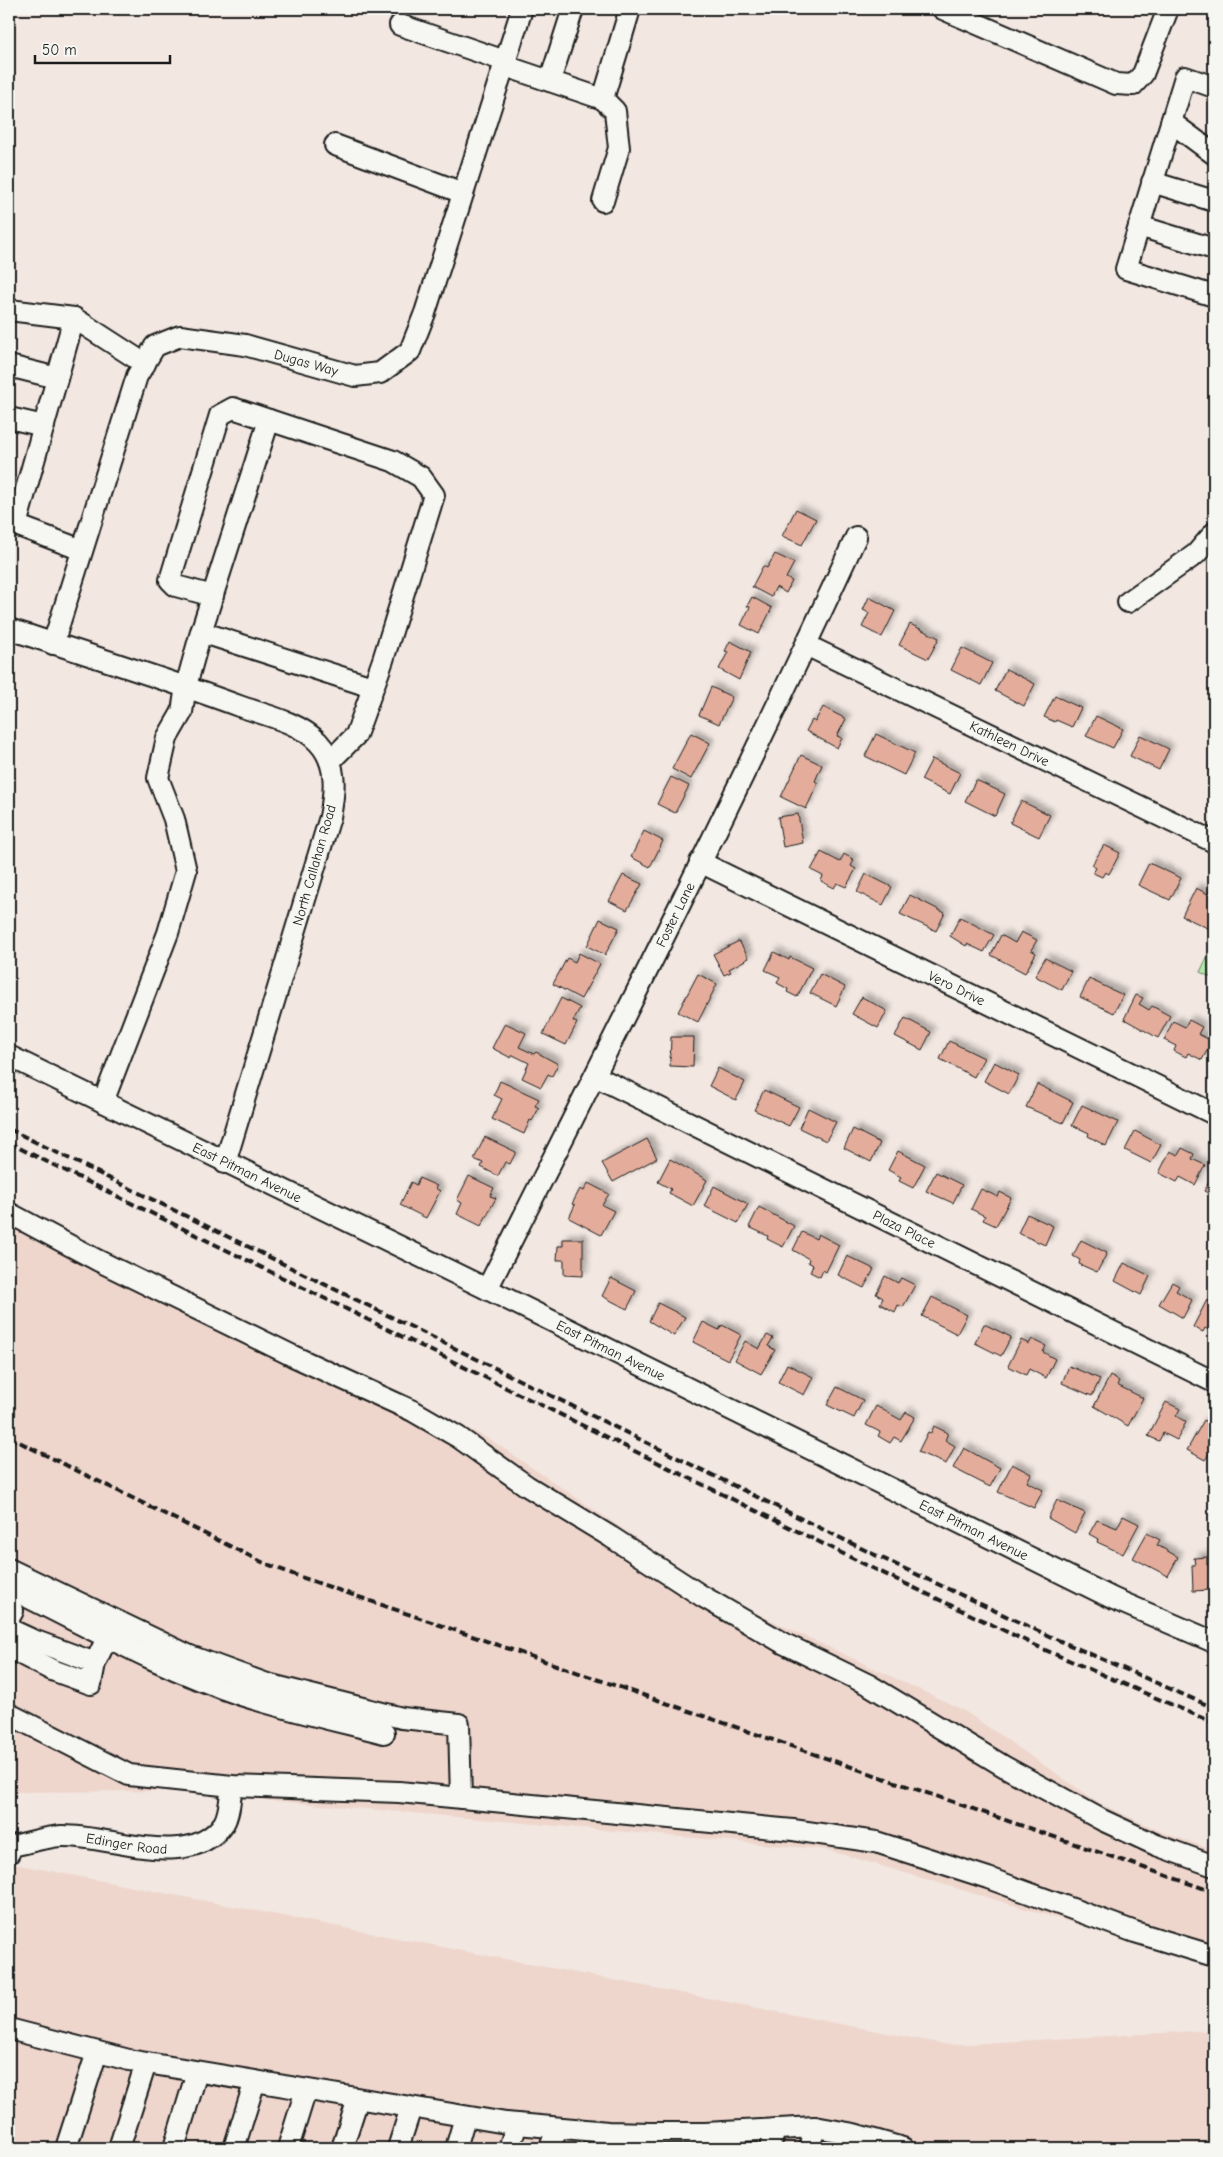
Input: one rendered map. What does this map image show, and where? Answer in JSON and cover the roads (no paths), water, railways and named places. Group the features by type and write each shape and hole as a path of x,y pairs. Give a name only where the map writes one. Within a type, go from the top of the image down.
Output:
{"street":[{"name":"Dugas Way","path":"53,644 137,376 155,346 180,336 245,345 355,376 380,374 410,351 425,314 522,9"},
{"path":"550,82 573,9"},
{"path":"603,99 630,9"},
{"path":"942,9 1116,84 1133,85 1143,74 1168,9"},
{"path":"400,25 505,61 514,69 603,99 614,111 619,148 603,201"},
{"path":"1214,87 1184,77 1126,269 1214,296"},
{"path":"1171,122 1214,154"},
{"path":"335,145 463,193"},
{"path":"1152,182 1214,201"},
{"path":"1139,226 1214,249"},
{"path":"9,310 74,318 145,364"},
{"path":"74,318 16,525 82,550"},
{"path":"9,366 57,378"},
{"path":"213,596 176,586 170,580 220,415 233,408 393,461 421,476 434,495 382,660 356,735 330,761"},
{"path":"9,418 44,426"},
{"path":"103,1102 168,933 186,871 174,819 158,778 167,738 182,712 186,686 201,632 269,420"},
{"path":"1128,602 1196,554 1214,533"},
{"name":"Foster Lane","path":"487,1289 595,1076 806,645 856,537"},
{"name":"North Callahan Road","path":"9,630 186,686 295,726 318,742 330,761 334,777 334,796 330,817 225,1162"},
{"path":"201,632 372,687"},
{"name":"Kathleen Drive","path":"806,645 1214,842"},
{"name":"Vero Drive","path":"700,862 1214,1114"},
{"name":"East Pitman Avenue","path":"9,1056 487,1289 1114,1599 1214,1642"},
{"name":"Plaza Place","path":"595,1076 1214,1382"},
{"path":"9,1213 97,1260 294,1356 413,1411 458,1438 527,1486 611,1537 702,1596 785,1644 869,1685 966,1744 1102,1820 1156,1845 1214,1866"},
{"path":"9,1569 190,1656 267,1684 402,1718 459,1724 461,1798"},
{"path":"9,1588 107,1638 240,1695 384,1733"},
{"path":"9,1609 13,1611 9,1618"},
{"path":"9,1629 95,1663"},
{"path":"9,1648 52,1670 92,1684 95,1663 107,1638"},
{"path":"9,1714 116,1770 129,1774 232,1786 399,1792 793,1830 876,1842 988,1878 1135,1932 1214,1956"},
{"name":"Edinger Road","path":"9,1853 12,1846 61,1836 176,1849 196,1844 212,1835 224,1822 232,1786"},
{"path":"9,2029 146,2063 465,2117 557,2128 606,2140 715,2140 775,2129 815,2127 866,2143 903,2148"},
{"path":"66,2148 97,2052"},
{"path":"119,2148 146,2063"},
{"path":"174,2148 197,2072"},
{"path":"234,2148 255,2081"},
{"path":"288,2148 306,2090"},
{"path":"342,2148 358,2099"},
{"path":"398,2148 411,2108"},
{"path":"456,2148 465,2117"},
{"path":"509,2148 517,2124"},
{"path":"809,2148 815,2127"},
{"path":"550,2148 557,2128"},
{"path":"770,2148 775,2129"}],"railway":[{"path":"9,1129 871,1553 1049,1636 1214,1708"},
{"path":"9,1143 864,1564 1043,1649 1214,1723"},
{"path":"9,1437 262,1562 295,1575 1214,1892"}]}
